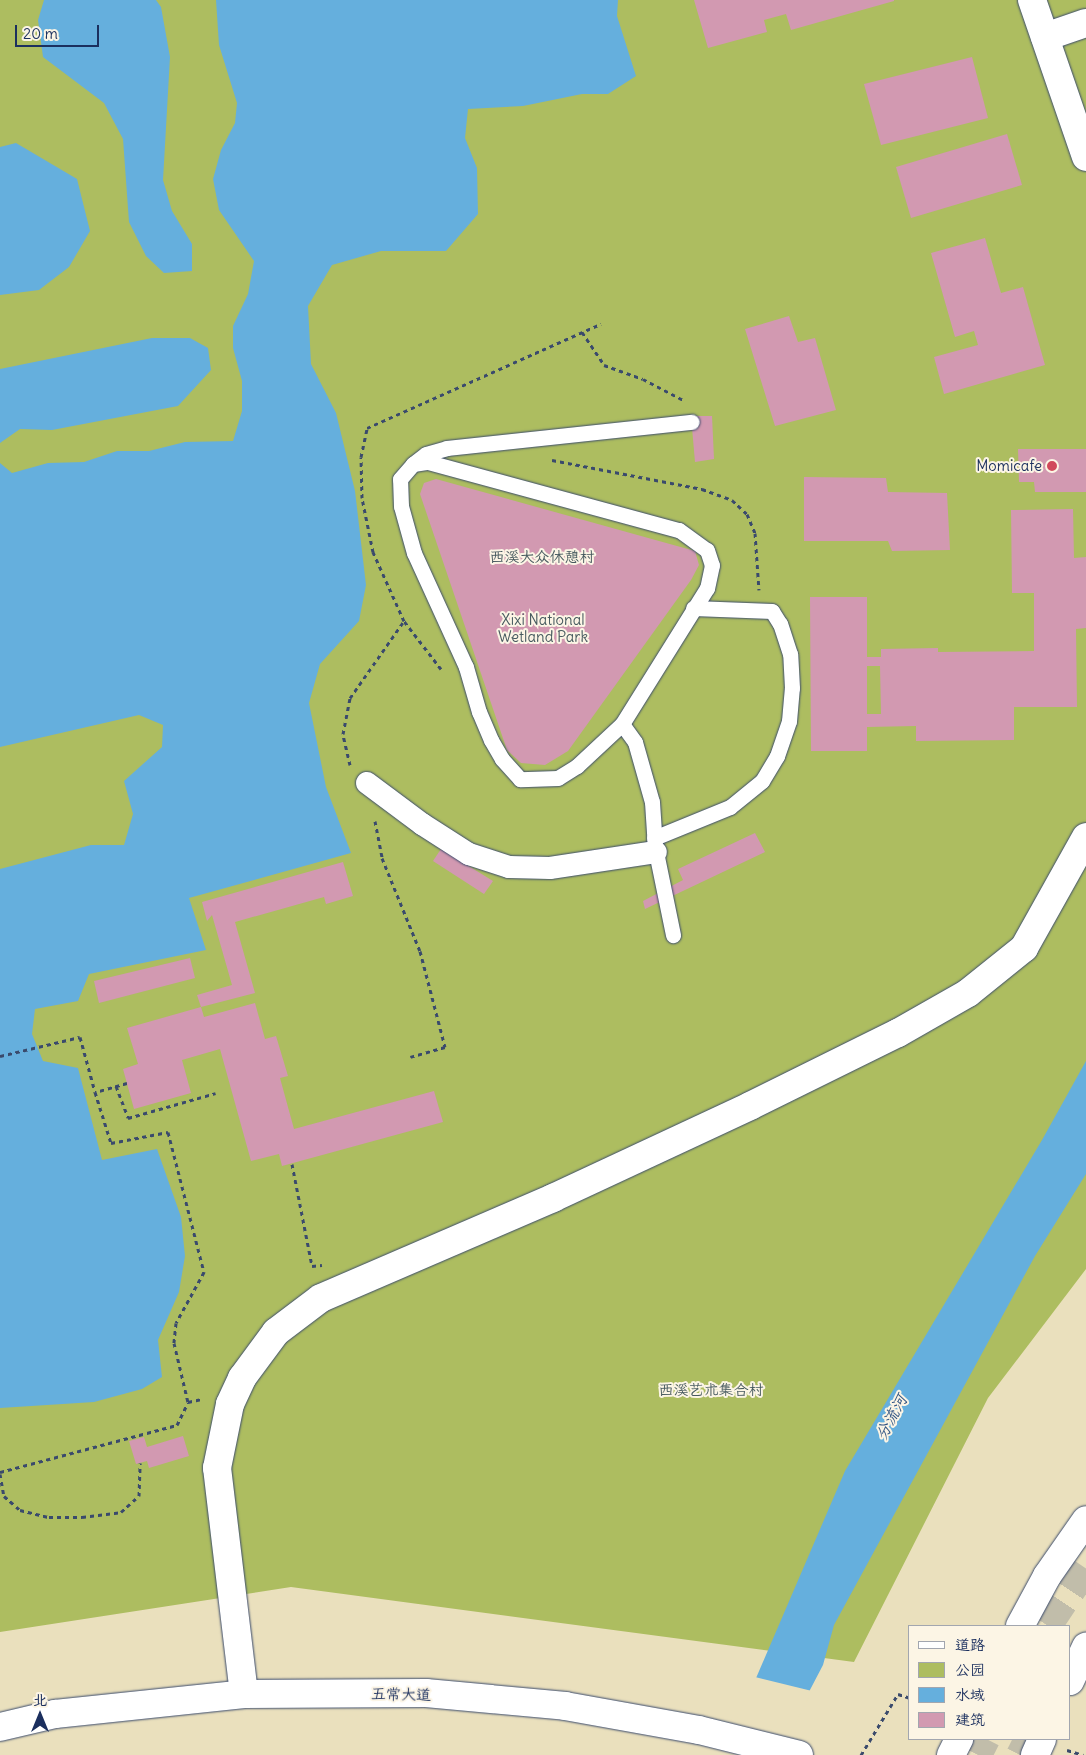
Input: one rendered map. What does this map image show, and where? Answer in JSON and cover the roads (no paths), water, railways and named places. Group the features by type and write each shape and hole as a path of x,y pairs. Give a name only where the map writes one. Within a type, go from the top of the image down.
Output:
{"street":[{"path":"1032,0 1086,157"},
{"path":"1045,37 1086,23"},
{"path":"367,783 469,854 509,867 550,868 655,845"},
{"path":"244,1694 217,1468 230,1404 242,1378 276,1332 320,1298 553,1198 750,1106 898,1033 968,993 1024,948 1086,837"},
{"path":"1021,1625 1047,1576 1086,1520"},
{"path":"1071,1679 1086,1647"},
{"name":"五常大道","path":"0,1727 55,1714 244,1694 426,1693 565,1706 698,1730 800,1755"},
{"path":"951,1755 959,1740"},
{"path":"1034,1755 1042,1740"}],"lane":[{"path":"413,464 428,462 679,530 708,550 712,564 707,588 622,724 577,766 558,778 520,779 502,759 479,712 466,667 414,553 401,506 400,479 413,464 426,454 470,444 692,422"},
{"path":"655,845 730,807 762,781 777,756 789,721 792,688 790,654 780,624 772,611 693,608"},
{"path":"622,724 635,742 645,772 652,802 655,845 673,935"}],"water":[{"path":"44,0 156,0 161,7 170,57 163,180 172,211 192,244 192,271 164,273 146,256 129,222 123,139 104,103 43,57 38,20"},
{"path":"216,0 618,0 617,16 636,76 608,94 582,94 523,106 468,109 465,138 477,168 478,214 446,251 381,251 332,265 308,306 311,364 336,413 355,491 366,585 359,621 320,664 309,703 326,787 351,853 189,898 206,950 89,974 78,1001 35,1009 32,1034 43,1061 78,1068 102,1160 157,1149 181,1217 185,1256 179,1292 158,1340 162,1377 142,1389 94,1402 0,1408 0,869 91,845 124,845 133,814 124,781 162,747 163,725 139,715 0,747 0,463 12,473 48,463 84,462 117,451 149,451 185,442 233,441 242,411 242,381 233,348 233,326 248,294 254,261 219,210 213,179 221,150 235,123 237,103 219,45"},
{"path":"16,143 77,179 90,231 69,267 39,290 0,295 0,147"},
{"path":"152,338 190,338 208,348 211,370 178,406 52,430 20,429 0,443 0,369"},
{"name":"分流河","path":"1086,1061 1086,1174 1035,1256 834,1625 823,1665 776,1755 723,1755 845,1471 1042,1140"}],"tunnel":[{"path":"1049,1625 1086,1569"},
{"path":"978,1755 986,1740"},
{"path":"1020,1755 1028,1740"}],"place":[{"name":"Momicafe","path":"1052,466"}],"park label":[{"name":"西溪大众休憩村","path":"542,557"},
{"name":"Xixi National Wetland Park","path":"543,628"},
{"name":"西溪艺术集合村","path":"711,1390"}]}
